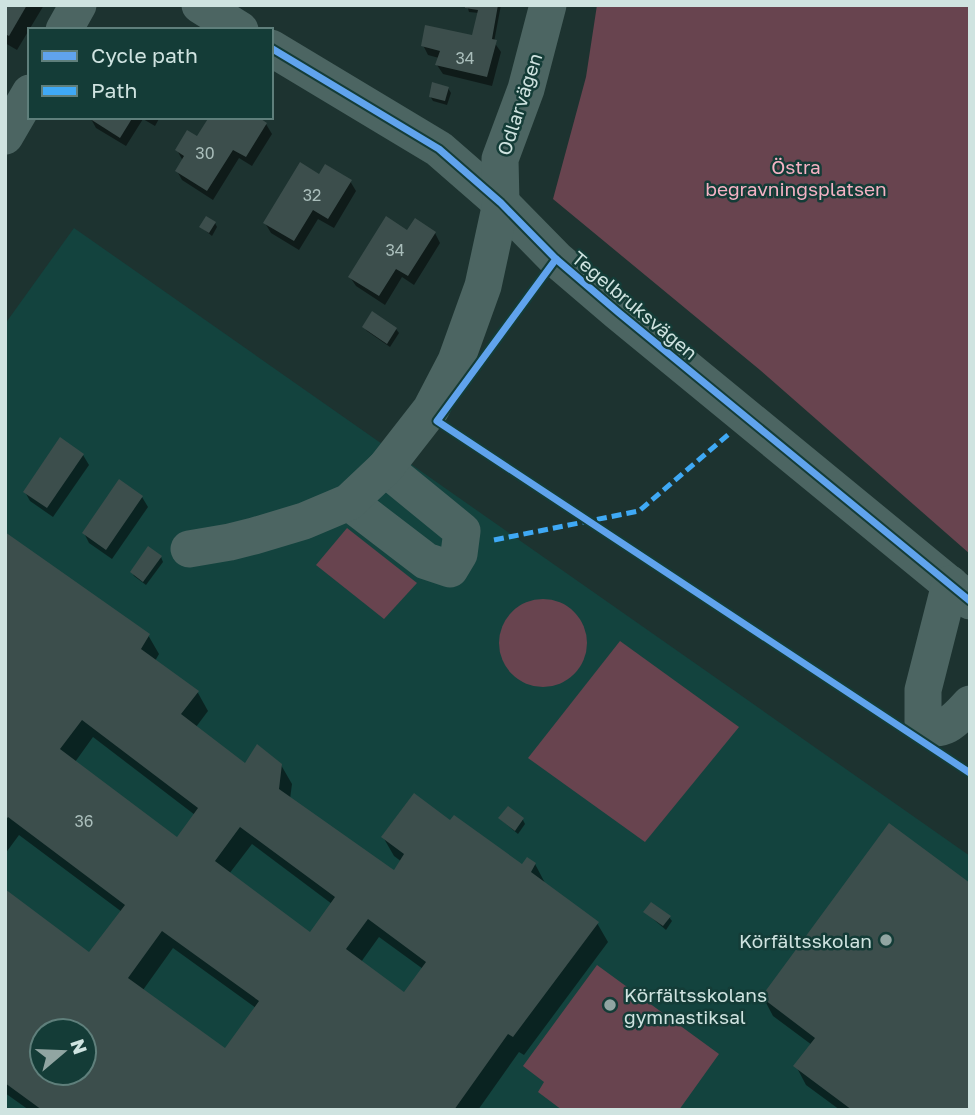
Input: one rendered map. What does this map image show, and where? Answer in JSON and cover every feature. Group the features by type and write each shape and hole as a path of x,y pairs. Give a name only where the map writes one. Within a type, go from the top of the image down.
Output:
{"street":[{"path":"65,28 78,5"},
{"path":"200,5 237,28"},
{"name":"Odlarvägen","path":"349,502 385,468 431,409 456,360 483,286 501,203 499,159 526,89 548,5"},
{"name":"Tegelbruksvägen","path":"273,49 439,149 501,203 576,277 960,593"},
{"path":"5,136 28,96"},
{"path":"189,548 254,536 304,521 349,502 426,561 450,569 459,554 461,531 385,468"},
{"path":"960,593 923,690 923,722 926,734 943,728 970,704"}],"shaded area":[{"path":"74,228 970,856 970,1110 5,1110 5,324"}],"green space":[{"name":"Östra begravningsplatsen","path":"597,5 970,5 970,554 760,370 553,199 586,77"},
{"path":"347,528 417,583 384,619 316,565"},
{"path":"543,599 568,606 580,618 587,643 580,668 568,680 543,687 518,680 506,668 499,643 506,618 518,606"},
{"path":"620,641 739,727 645,842 528,758"},
{"name":"Körfältsskolans gymnastiksal","path":"597,965 719,1054 679,1110 562,1110 538,1092 544,1082 523,1066"}],"building":[{"path":"5,5 27,5 9,36 5,34"},
{"path":"465,5 498,5 492,39 497,40 487,77 435,65 440,51 421,46 425,25 472,35 478,10 465,8"},
{"path":"432,82 449,87 445,101 429,97"},
{"path":"90,119 132,119 120,138"},
{"path":"208,119 261,119 267,123 246,157 233,150 207,191 175,171 184,156 175,150 187,130 197,136"},
{"path":"300,162 319,174 325,164 352,180 328,219 313,210 294,241 263,223"},
{"path":"206,216 216,222 209,233 199,227"},
{"path":"386,216 407,230 415,218 436,232 408,276 396,269 379,296 348,277"},
{"path":"372,311 397,328 387,344 362,327"},
{"path":"60,437 84,454 47,508 23,492"},
{"path":"119,479 143,496 106,550 82,533"},
{"path":"5,532 150,634 141,649 199,691 181,714 245,763 257,744 282,764 279,789 394,870 404,854 381,837 414,793 450,820 454,815 522,864 527,857 536,863 531,872 599,922 513,1037 508,1034 454,1110 42,1110 5,1083 5,889 89,952 125,905 8,817 5,821","holes":["82,720 198,808 177,837 60,749","240,827 335,897 310,932 215,861","368,919 426,962 404,992 346,949","162,931 259,1001 225,1048 128,978"]},
{"path":"148,546 162,556 143,582 130,572"},
{"path":"508,806 524,818 515,831 498,818"},
{"name":"Körfältsskolan","path":"889,823 970,883 970,1110 852,1110 793,1066 815,1038 761,997"},
{"path":"651,902 671,916 663,926 643,912"}],"marked path":[{"path":"494,540 639,511 730,433"}],"cycle path":[{"path":"273,49 439,149 501,203 556,259 618,312 970,601"},
{"path":"556,259 437,421 970,773"}],"place":[{"name":"Körfältsskolan","path":"886,940"},
{"name":"Körfältsskolans gymnastiksal","path":"610,1005"}]}
